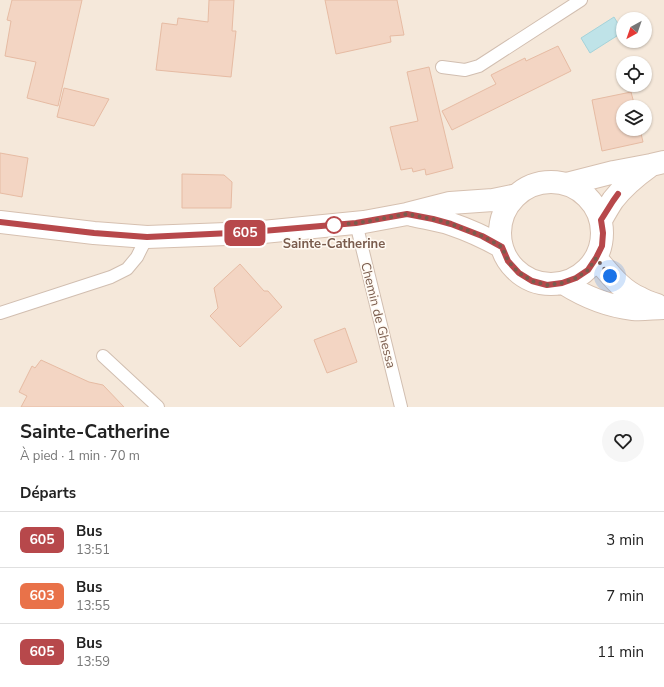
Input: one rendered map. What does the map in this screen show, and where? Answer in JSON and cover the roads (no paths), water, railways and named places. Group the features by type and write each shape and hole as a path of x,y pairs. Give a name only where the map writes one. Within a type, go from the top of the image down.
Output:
{"main road":[{"path":"567,184 658,163"},
{"path":"601,220 613,201 624,188 637,176 658,163"},
{"path":"554,181 567,184 579,189 596,207 601,220 603,233 602,246 588,270 576,278 562,283 547,285 532,281 519,273 508,261 502,247 500,233 502,219 507,206 517,195 528,187 554,181"},
{"path":"0,222 94,233 147,237 252,232 356,223 407,214 450,203 494,200 517,195"},
{"path":"407,214 451,224 482,236 502,247"},
{"path":"596,258 610,276 621,286 638,298 664,308"},
{"path":"562,283 586,297 608,305 634,309 664,308"}],"lane":[{"path":"442,67 465,70 480,66 581,0"},
{"name":"Chemin de Ghessa","path":"356,223 402,407"},
{"path":"0,313 111,276 127,269 137,257 147,237"},
{"path":"103,356 158,407"}],"water":[{"path":"614,17 616,20 616,36 590,53 581,38"}],"place":[{"name":"Sainte-Catherine","path":"334,225"}]}
